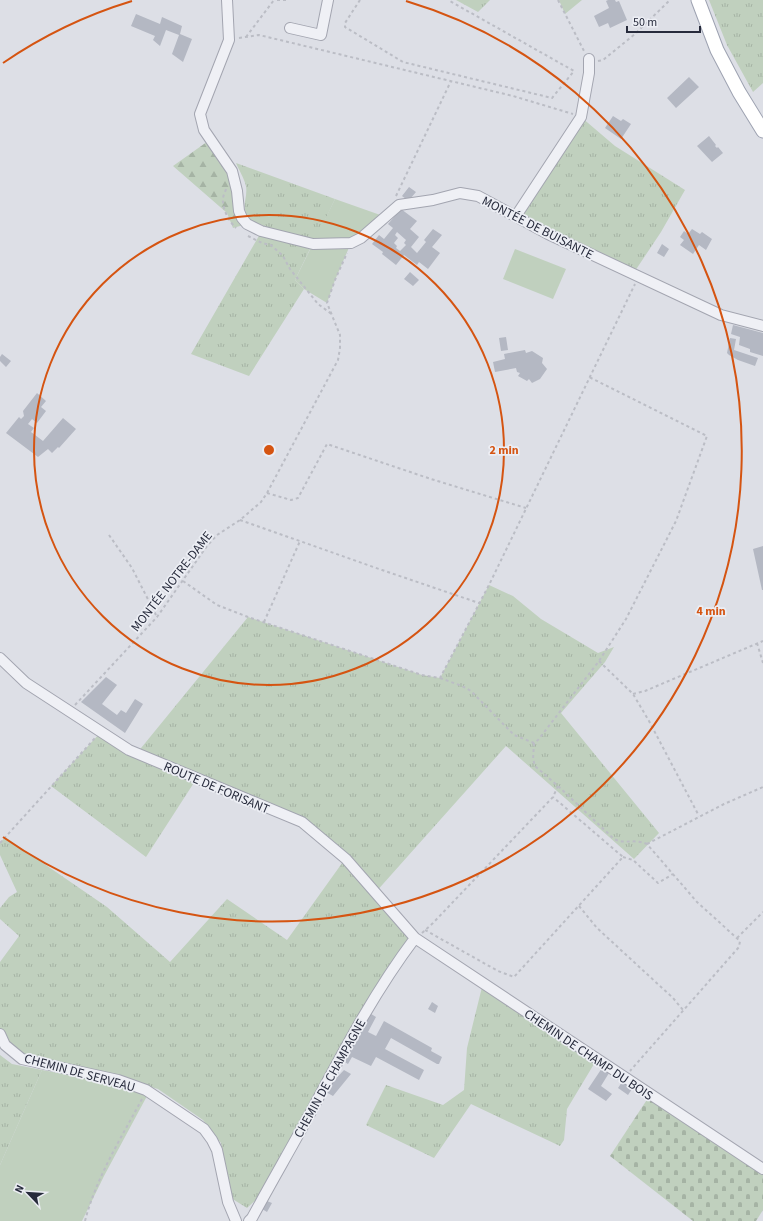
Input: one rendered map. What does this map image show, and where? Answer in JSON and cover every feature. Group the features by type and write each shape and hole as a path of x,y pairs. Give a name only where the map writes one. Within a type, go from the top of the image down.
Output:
{"main road":[{"path":"698,0 717,50 739,92 763,131"}],"street":[{"path":"227,0 229,40 200,114 204,130 232,171 237,191 239,211 247,224 261,231 313,244 351,243 361,238 399,205"},
{"path":"290,28 321,35 328,0"},
{"path":"516,216 581,117 589,73 589,59"},
{"name":"MONTÉE DE BUISANTE","path":"399,205 433,200 460,193 478,196 548,234 721,315 763,326"},
{"name":"ROUTE DE FORISANT","path":"0,658 26,683 128,750 302,822 346,859 415,938"},
{"name":"CHEMIN DE CHAMP DU BOIS","path":"415,938 763,1169"},
{"name":"CHEMIN DE CHAMPAGNE","path":"249,1221 358,1025 401,957 415,938"},
{"name":"CHEMIN DE SERVEAU","path":"0,1034 5,1045 22,1059 118,1080 146,1090 204,1129 217,1150 228,1202 236,1221"}],"path":[{"path":"246,37 274,0"},
{"path":"277,0 286,0"},
{"path":"360,0 345,23 345,27 403,62 552,98 574,71 448,0"},
{"path":"558,0 589,59 594,62 603,60 635,34 670,0"},
{"path":"229,40 259,35 513,96 581,117"},
{"path":"399,205 396,195 450,81"},
{"path":"232,171 222,200 223,206 233,225 237,228"},
{"path":"246,235 252,239 271,245 283,256 290,269 318,304 333,316"},
{"name":"MONTÉE NOTRE-DAME","path":"69,711 157,617 207,546 217,535 240,520 261,502 268,493 338,360 340,335 328,303 335,280 351,243"},
{"path":"440,678 479,603 639,276"},
{"path":"589,377 708,436 676,521 626,619 599,661 538,740 534,743 533,759 535,766 614,839 622,843 639,840 647,844 696,902 740,941 739,947 633,1066 625,1078"},
{"path":"268,493 291,500 298,498 327,444 432,480 526,508"},
{"path":"240,520 479,603"},
{"path":"109,535 132,568 157,617"},
{"path":"264,622 300,541"},
{"path":"183,581 217,605 248,617 422,675 440,678 462,686 471,691 514,735 534,743"},
{"path":"633,694 645,691 757,642 763,641"},
{"path":"757,642 763,663"},
{"path":"599,661 633,694 649,721 699,816"},
{"path":"0,843 101,732"},
{"path":"415,938 425,930 553,797 558,786"},
{"path":"647,844 699,816 763,787"},
{"path":"553,797 623,857 633,860 658,883 673,874"},
{"path":"425,930 498,971 514,977 623,857"},
{"path":"579,906 598,928 673,998 683,1010"},
{"path":"737,938 763,912"},
{"path":"85,1221 90,1203 109,1162 146,1090"}],"green space":[{"path":"456,0 490,0 478,12"},
{"path":"559,0 582,0 565,14"},
{"path":"709,0 763,0 763,83 753,92 727,45"},
{"path":"581,117 615,146 685,190 661,232 633,274 516,216"},
{"path":"211,139 227,162 247,224 233,228 227,213 173,166"},
{"path":"236,163 335,199 315,241 269,228 249,220 245,210 246,186"},
{"path":"335,199 386,217 351,243 327,303 304,289 295,280"},
{"path":"260,234 310,249 295,280 304,289 249,376 191,354"},
{"path":"515,249 566,269 553,299 503,279"},
{"path":"489,585 513,596 541,619 598,653 614,647 605,662 561,713 659,833 634,859 506,746 375,893 415,938 401,957 270,1187 247,1208 231,1198 221,1143 203,1120 158,1089 120,1078 22,1059 0,1034 0,962 19,936 0,919 0,908 9,897 17,892 0,855 0,843 5,837 107,907 170,962 227,899 287,940 345,859 302,822 197,778 146,857 51,786 101,732 137,753 248,617 422,675 440,678"},
{"path":"483,983 597,1059 567,1109 564,1140 560,1146 471,1104 434,1158 366,1125 386,1085 443,1105 464,1090 467,1048"},
{"path":"0,1055 12,1064 42,1070 0,1165"},
{"path":"42,1070 129,1086 147,1096 104,1176 82,1221 0,1221 0,1165"},
{"path":"650,1095 763,1169 763,1210 756,1221 693,1221 610,1156"}],"building":[{"path":"615,0 616,2 619,1 627,20 610,28 608,23 599,27 594,16 609,8 606,1"},
{"path":"136,14 160,24 162,17 182,26 180,34 192,39 183,62 172,54 179,35 166,30 160,46 153,40 155,36 131,26"},
{"path":"689,77 699,87 676,108 667,98"},
{"path":"613,116 621,121 623,119 631,124 621,139 605,128"},
{"path":"709,136 716,145 715,146 717,148 718,147 723,153 712,162 697,146"},
{"path":"409,187 416,192 410,199 406,199 402,196"},
{"path":"401,209 417,221 410,229 419,237 411,247 417,253 426,242 424,240 433,229 442,235 432,247 440,253 428,269 419,262 417,265 404,255 396,265 382,254 383,252 372,244 379,235 384,239 393,228 388,224","holes":["397,232 406,240 404,243 406,245 400,251 396,248 397,246 394,243 398,238 395,235"]},
{"path":"692,229 700,234 702,232 712,239 706,250 699,245 693,254 680,245 684,240 680,237 684,231 688,234"},
{"path":"662,244 669,249 664,257 657,253"},
{"path":"410,272 419,280 413,286 404,279"},
{"path":"733,325 763,333 763,356 750,352 750,349 739,345 740,337 731,334"},
{"path":"506,337 508,350 501,351 499,338"},
{"path":"730,338 736,339 734,350 758,358 755,366 738,360 727,353"},
{"path":"525,350 526,353 532,351 543,358 542,363 547,369 540,379 532,383 529,379 527,381 518,376 520,373 517,372 516,368 495,372 493,362 505,359 504,354"},
{"path":"2,354 11,361 6,367 0,361"},
{"path":"37,393 46,401 41,407 46,411 37,423 32,419 28,424 34,428 31,432 43,441 63,418 76,429 59,448 58,447 52,453 48,449 38,457 6,433 19,417 21,419 24,416 23,411"},
{"path":"763,546 763,590 762,590 753,549"},
{"path":"106,677 117,685 102,704 117,715 121,710 126,713 135,699 143,704 125,733 81,702"},
{"path":"432,1002 438,1006 435,1013 428,1009"},
{"path":"368,1012 376,1017 368,1032 376,1036 384,1021 432,1048 431,1051 442,1057 439,1064 391,1038 385,1049 424,1070 419,1080 376,1057 371,1066 352,1057 348,1064 341,1060"},
{"path":"602,1068 609,1073 601,1086 612,1094 606,1101 588,1089"},
{"path":"344,1070 351,1074 333,1096 324,1091"},
{"path":"622,1082 632,1089 628,1095 618,1088"},
{"path":"267,1201 272,1203 267,1212 262,1209"}]}
